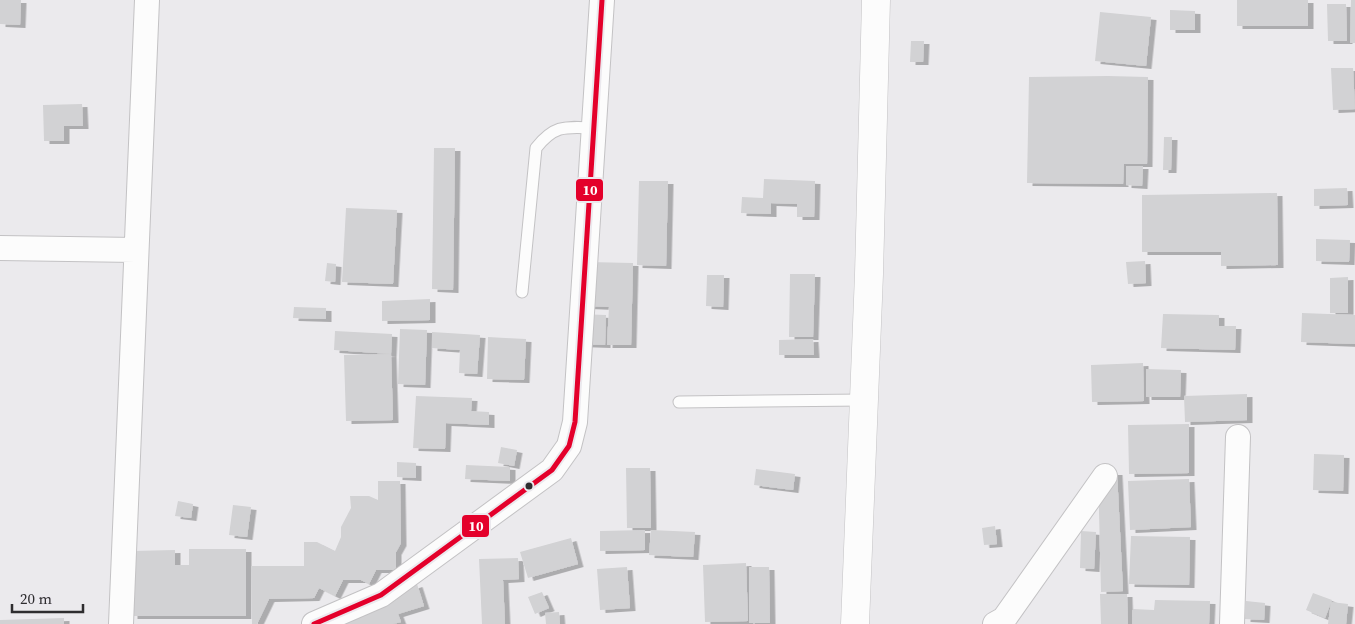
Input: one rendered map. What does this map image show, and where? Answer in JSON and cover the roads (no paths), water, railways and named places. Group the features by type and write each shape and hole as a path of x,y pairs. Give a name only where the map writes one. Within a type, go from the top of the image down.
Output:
{"street":[{"path":"121,624 147,0"},
{"path":"314,624 381,595 552,470 569,446 575,422 602,0"},
{"path":"855,624 876,0"},
{"path":"0,248 136,250"},
{"path":"1232,624 1238,438"},
{"path":"995,624 1004,619 1105,476"}],"lane":[{"path":"522,292 536,148 547,135 562,127 594,128"},
{"path":"680,402 864,400"}]}
